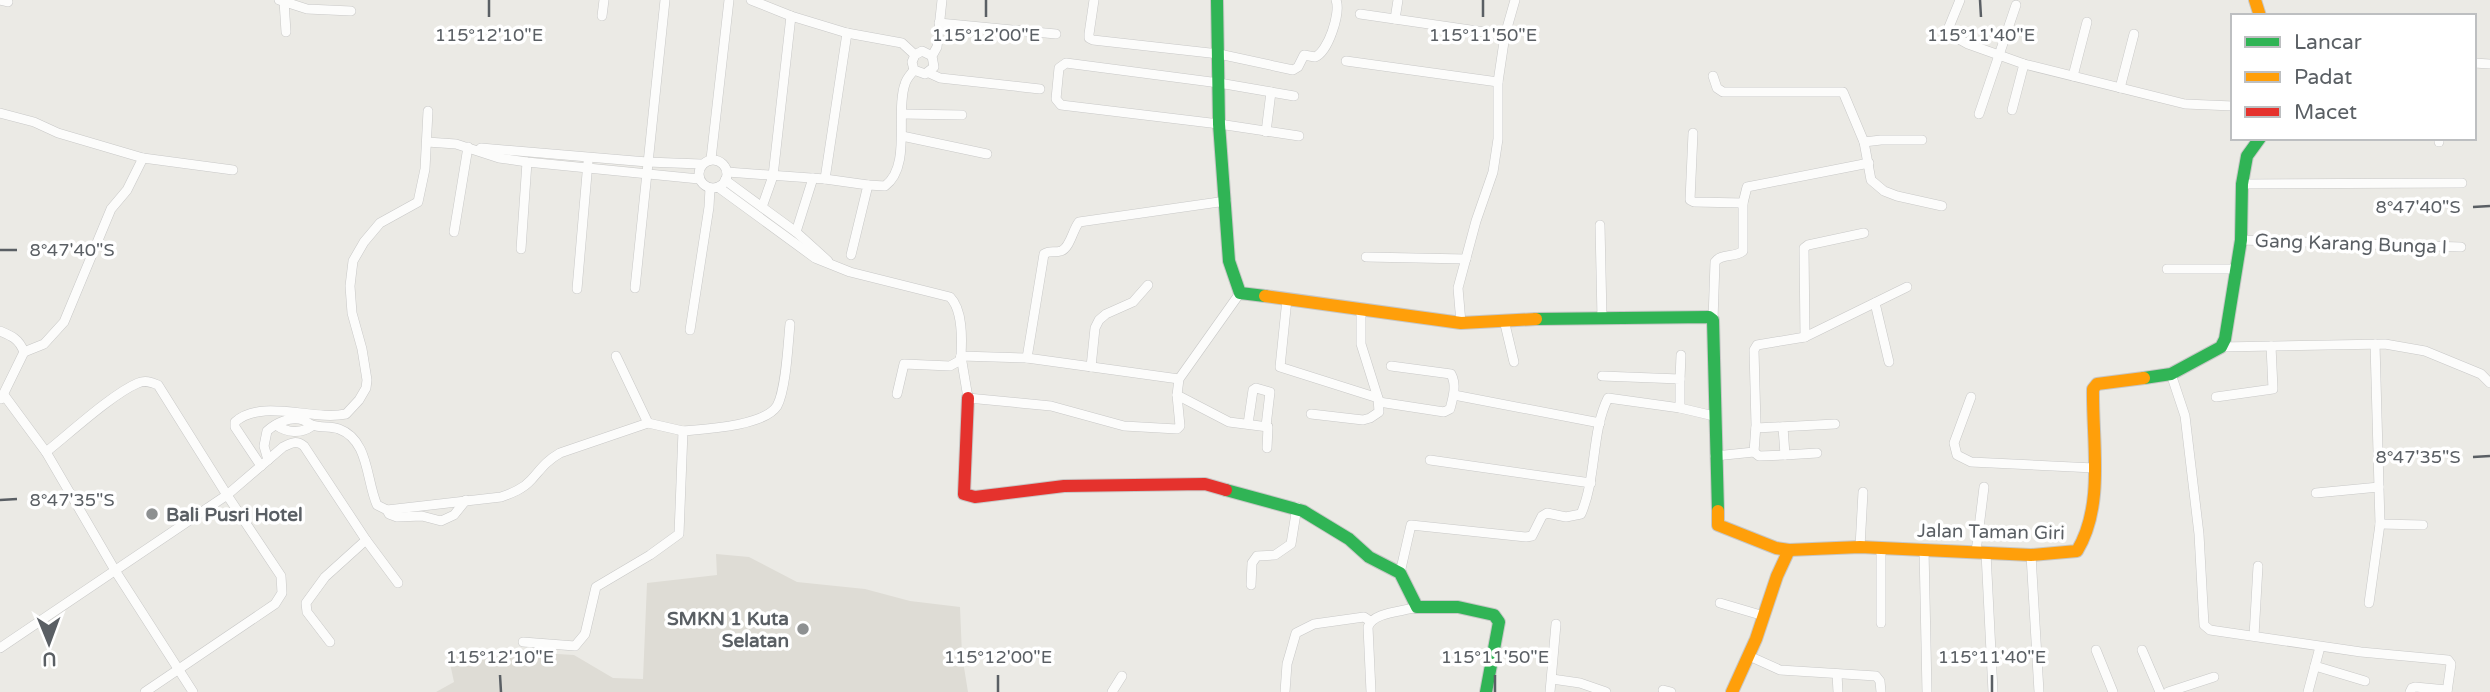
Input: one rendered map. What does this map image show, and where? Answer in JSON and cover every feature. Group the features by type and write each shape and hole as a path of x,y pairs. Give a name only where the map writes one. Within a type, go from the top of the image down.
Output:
{"street":[{"path":"279,0 307,9 351,12"},
{"path":"602,16 604,0"},
{"path":"635,288 665,0"},
{"path":"699,179 698,172 706,162 729,0"},
{"path":"751,0 791,16 847,33 902,43 915,55"},
{"path":"932,56 937,47 942,0"},
{"path":"1094,0 1089,38 1219,54 1295,69 1304,55 1320,55 1326,46 1338,12 1336,0"},
{"path":"1217,0 1219,124 1230,261 1240,293"},
{"path":"1395,19 1398,0"},
{"path":"1461,323 1458,288 1493,172 1498,139 1498,82 1505,35 1515,0"},
{"path":"1960,0 1949,27 1949,35 1998,56 2185,104 2231,106"},
{"path":"284,1 286,32"},
{"path":"1979,114 2016,5"},
{"path":"1360,14 1505,35"},
{"path":"762,208 773,176 791,16"},
{"path":"2073,76 2087,22"},
{"path":"939,23 1056,34"},
{"path":"825,179 847,33"},
{"path":"2120,88 2134,34"},
{"path":"929,73 935,63 932,56 922,51 915,55 912,62 914,70 921,74 1040,89"},
{"path":"1346,61 1498,82"},
{"path":"1294,96 1219,83 1066,63 1059,68 1056,99 1061,105 1299,136"},
{"path":"2012,110 2024,64"},
{"path":"468,148 526,150 645,173 720,182 773,176 885,186 892,180 902,136 905,84 914,70"},
{"path":"1713,76 1717,88 1723,92 1843,92 1864,142 1871,180 1897,197 1941,206"},
{"path":"1266,132 1271,92"},
{"path":"264,463 234,427 235,422 243,415 256,411 331,417 346,414 366,388 366,370 352,313 350,286 353,261 380,223 418,202 427,142 428,111"},
{"path":"0,113 34,122 71,138 143,158 233,170"},
{"path":"902,114 962,116"},
{"path":"1693,134 1690,200 1743,203"},
{"path":"902,136 987,154"},
{"path":"1864,142 1922,140"},
{"path":"2259,140 2247,156 2242,184 2241,240 2225,339 2221,347 2375,344 2425,351 2481,374 2490,383"},
{"path":"427,142 456,144 499,158 527,162 718,160 724,165 709,207 690,330"},
{"path":"454,232 468,148"},
{"path":"143,158 127,190 111,209 64,322 44,344 24,352 2,397 46,452 116,572 193,692"},
{"path":"521,249 527,162"},
{"path":"577,289 588,162"},
{"path":"1817,453 1759,456 1754,452 1715,456 1715,262 1743,251 1743,203 1745,190 1749,185 1869,163"},
{"path":"796,232 813,178"},
{"path":"720,182 796,232 832,265"},
{"path":"720,182 815,258 872,278 950,297 955,302 968,398 964,494 975,498 1064,486 1205,484 1297,508 1349,539 1369,557 1400,573 1417,607"},
{"path":"2242,184 2462,183"},
{"path":"850,254 868,185"},
{"path":"1027,358 1043,257 1046,251 1061,251 1067,247 1080,222 1226,201"},
{"path":"1600,225 1602,317"},
{"path":"1805,337 1803,253 1808,245 1864,233"},
{"name":"Gang Karang Bunga I","path":"2241,240 2461,247"},
{"path":"1366,257 1466,260"},
{"path":"2167,269 2236,269"},
{"path":"1091,368 1095,328 1099,320 1133,302 1148,285"},
{"path":"1754,452 1756,345 1805,337 1907,287"},
{"path":"1240,293 1461,323 1602,317 1699,316 1713,320"},
{"path":"968,398 1051,406 1124,426 1173,430 1180,426 1177,395 1179,379 1240,293"},
{"path":"1287,299 1280,367 1379,400 1444,412 1450,410 1454,395 1454,379 1451,374 1391,366"},
{"path":"1875,303 1889,362"},
{"path":"1311,414 1363,420 1378,412 1379,400 1361,344 1361,309"},
{"path":"1504,320 1514,362"},
{"path":"387,510 501,497 517,491 530,481 547,460 560,453 648,423 683,431 729,426 765,416 776,407 781,394 790,324"},
{"path":"0,331 21,343 24,352"},
{"path":"2370,603 2380,524 2375,344"},
{"path":"2216,397 2273,389 2271,346"},
{"name":"Jalan Taman Giri","path":"1715,456 1718,525 1776,548 1789,550 1881,547 2031,555 2071,553 2083,545 2089,530 2094,468 2093,388 2097,384 2171,374 2221,347"},
{"path":"1680,408 1681,355"},
{"path":"615,356 648,423"},
{"path":"961,356 1027,358 1179,379"},
{"path":"897,394 904,364 950,366 959,361 961,356"},
{"path":"2171,374 2185,416 2199,534 2204,625 2210,630 2320,647 2448,660 2451,664 2447,691 2415,687 2410,692"},
{"path":"1602,376 1680,379"},
{"path":"46,452 118,395 138,383 149,381 158,385 281,576 282,593 275,604 145,692"},
{"path":"1248,424 1252,391 1256,388 1270,392 1266,426 1269,430 1268,448"},
{"path":"1177,395 1224,419 1266,426"},
{"path":"1454,395 1600,423"},
{"path":"1971,397 1954,443 1958,455 1971,462 2094,468"},
{"path":"1400,573 1411,525 1532,536 1542,516 1547,513 1566,517 1581,513 1591,483 1600,423 1608,398 1680,408 1714,416"},
{"path":"1756,428 1835,424"},
{"path":"264,463 266,437 270,428 276,425 282,430 295,432 312,426 336,428 356,439 377,505 397,517 422,516 441,521 454,515 466,500"},
{"path":"1783,427 1785,455"},
{"path":"523,642 575,646 584,634 596,587 679,534 683,431"},
{"path":"0,648 227,495 292,442 299,442 304,446 398,583"},
{"path":"1430,460 1591,483"},
{"path":"1984,486 1981,553 1993,692"},
{"path":"2316,493 2379,487"},
{"path":"1860,547 1863,492"},
{"path":"1251,586 1252,563 1257,556 1275,555 1291,544 1297,508"},
{"path":"2380,524 2423,525"},
{"path":"330,642 307,612 306,603 325,577 366,540"},
{"path":"1881,547 1881,623"},
{"path":"1924,549 1927,692"},
{"path":"1732,692 1749,656 1789,550"},
{"path":"2031,555 2039,692"},
{"path":"2254,636 2258,566"},
{"path":"1720,603 1764,616"},
{"path":"1371,692 1370,621 1377,616 1417,607 1458,607 1494,615 1499,622 1486,692"},
{"path":"1285,692 1287,664 1296,633 1314,624 1364,617 1370,621"},
{"path":"1550,692 1556,624"},
{"path":"2308,692 2320,647"},
{"path":"2096,650 2113,692"},
{"path":"2142,650 2160,692"},
{"path":"1749,656 1780,670 1877,676 1881,692"},
{"path":"2315,666 2365,681"},
{"path":"1837,674 1838,692"},
{"path":"1112,692 1122,676"},
{"path":"2168,692 2214,677"},
{"path":"1552,679 1580,683 1606,692"}],"shaded area":[{"name":"SMKN 1 Kuta Selatan","path":"716,554 749,557 797,582 865,589 910,601 960,607 962,655 968,692 436,692 454,682 448,654 489,650 574,655 613,678 643,679 647,583 717,575"}],"traffic: fast":[{"path":"1217,0 1219,124 1229,261 1240,293 1265,296"},
{"path":"2144,378 2171,374 2221,347 2225,339 2241,240 2242,184 2247,156 2259,140"},
{"path":"1536,319 1709,317 1713,320 1718,511"},
{"path":"1226,490 1303,511 1349,539 1369,557 1400,573 1417,607 1458,607 1494,615 1499,622 1486,692"}],"traffic: slow":[{"path":"2255,0 2259,14"},
{"path":"1265,296 1461,323 1536,319"},
{"path":"1718,511 1718,525 1776,548 1789,550 1860,547 2031,555 2077,551 2086,533 2094,493 2093,389 2097,384 2144,378"},
{"path":"1732,692 1756,639 1777,576 1789,550"}],"traffic: jam":[{"path":"968,398 964,494 975,497 1064,486 1205,484 1226,490"}],"place":[{"name":"Bali Pusri Hotel","path":"152,514"},
{"name":"SMKN 1 Kuta Selatan","path":"803,629"}]}
